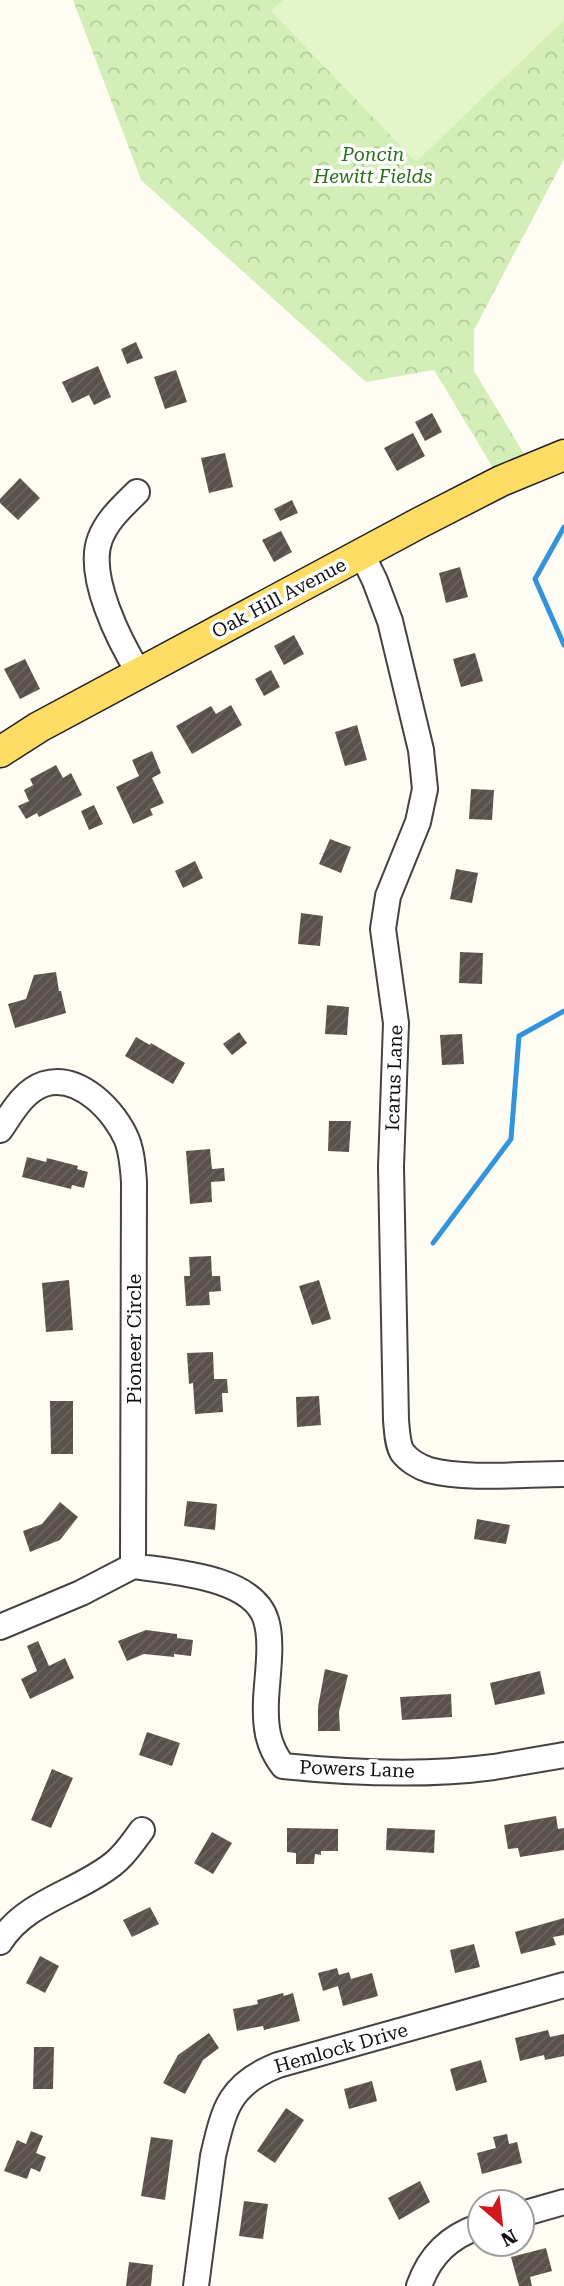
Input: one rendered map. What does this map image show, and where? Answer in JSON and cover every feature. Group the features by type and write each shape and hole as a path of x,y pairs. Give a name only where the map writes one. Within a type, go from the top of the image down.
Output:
{"main road":[{"name":"Oak Hill Avenue","path":"0,752 39,727 491,486 564,455"}],"street":[{"path":"137,492 115,513 106,527 96,554 103,597 111,621 139,673"},
{"name":"Icarus Lane","path":"362,554 390,621 421,750 425,789 418,822 388,896 383,929 396,1023 391,1167 398,1440 409,1459 429,1470 475,1475 564,1474"},
{"name":"Pioneer Circle","path":"0,1129 18,1104 32,1091 45,1084 61,1083 77,1087 107,1108 127,1140 134,1182 133,1566"},
{"path":"0,1627 133,1566"},
{"name":"Powers Lane","path":"133,1566 211,1579 232,1586 260,1607 267,1620 267,1734 275,1755 283,1766 325,1770 440,1771 493,1767 564,1755"},
{"path":"0,1942 25,1914 113,1864 127,1851 142,1830"},
{"name":"Hemlock Drive","path":"196,2286 215,2148 227,2106 249,2079 286,2063 564,1985"},
{"path":"536,2210 564,2202"},
{"path":"419,2286 428,2264 445,2245 466,2232"}],"green space":[{"name":"Poncin Hewitt Fields","path":"73,0 564,0 564,159 474,330 474,371 532,467 501,481 434,370 366,382 141,180"},
{"path":"283,0 564,0 564,20 416,162 271,11"}],"building":[{"path":"136,342 143,358 127,364 121,349"},
{"path":"98,366 111,397 94,405 89,395 72,403 62,382"},
{"path":"176,370 187,402 165,409 154,377"},
{"path":"432,413 442,432 425,441 415,422"},
{"path":"413,433 425,456 397,471 384,448"},
{"path":"225,453 233,487 209,493 201,458"},
{"path":"20,478 40,498 18,520 0,503 0,499"},
{"path":"292,500 298,513 280,521 274,509"},
{"path":"281,531 292,552 274,562 262,540"},
{"path":"460,567 468,597 446,603 439,573"},
{"path":"294,635 304,654 284,665 274,646"},
{"path":"475,653 483,681 461,687 453,659"},
{"path":"25,659 40,689 20,699 4,669"},
{"path":"271,670 280,687 264,696 255,679"},
{"path":"231,705 242,725 192,754 176,726 211,706 216,714"},
{"path":"357,725 367,760 345,766 335,732"},
{"path":"152,751 161,773 152,778 164,803 150,809 153,815 133,824 116,787 139,776 132,760"},
{"path":"56,765 63,778 71,773 82,795 39,817 37,813 26,819 18,806 29,801 24,790 33,785 30,779"},
{"path":"471,789 494,790 492,820 469,819"},
{"path":"94,805 103,824 89,830 81,811"},
{"path":"330,839 351,847 341,873 319,864"},
{"path":"195,861 203,878 183,888 175,871"},
{"path":"456,869 478,873 472,903 450,899"},
{"path":"301,913 323,916 320,946 298,944"},
{"path":"460,952 483,953 482,984 459,983"},
{"path":"56,972 66,1013 15,1028 8,1004 26,999 34,975"},
{"path":"327,1005 349,1007 347,1035 325,1034"},
{"path":"239,1032 247,1043 232,1055 223,1044"},
{"path":"462,1034 464,1064 442,1065 440,1035"},
{"path":"136,1037 185,1063 173,1084 125,1056"},
{"path":"329,1121 351,1121 349,1152 328,1151"},
{"path":"210,1149 212,1169 224,1168 225,1181 211,1182 212,1202 190,1204 186,1151"},
{"path":"27,1157 46,1162 47,1158 78,1166 77,1169 88,1172 84,1188 72,1185 71,1189 22,1177"},
{"path":"211,1256 212,1276 220,1276 221,1291 209,1292 210,1305 186,1306 184,1276 190,1276 189,1257"},
{"path":"69,1280 73,1330 46,1332 42,1283"},
{"path":"319,1280 331,1319 312,1325 299,1286"},
{"path":"213,1352 214,1379 227,1379 228,1393 222,1393 223,1412 195,1414 187,1353"},
{"path":"319,1396 321,1425 297,1427 296,1397"},
{"path":"50,1401 73,1401 73,1454 51,1454"},
{"path":"187,1501 217,1504 215,1530 184,1526"},
{"path":"60,1502 78,1517 60,1540 30,1552 23,1531 42,1524"},
{"path":"477,1519 510,1525 506,1544 474,1539"},
{"path":"146,1630 177,1634 177,1638 193,1640 191,1656 144,1654 127,1661 118,1641"},
{"path":"38,1641 49,1666 65,1658 74,1678 30,1699 21,1679 37,1671 27,1646"},
{"path":"325,1669 348,1675 339,1712 340,1731 318,1731 318,1707"},
{"path":"540,1671 545,1694 495,1705 490,1683"},
{"path":"451,1694 452,1717 402,1720 400,1697"},
{"path":"147,1732 180,1743 172,1766 139,1755"},
{"path":"52,1769 73,1778 51,1828 31,1820"},
{"path":"556,1816 558,1829 564,1828 564,1850 520,1857 518,1848 508,1849 504,1825"},
{"path":"287,1828 338,1829 338,1851 321,1851 321,1855 315,1854 314,1864 296,1864 296,1853 287,1852"},
{"path":"387,1828 435,1830 434,1853 386,1850"},
{"path":"212,1832 232,1843 213,1874 194,1863"},
{"path":"150,1907 159,1924 132,1937 123,1920"},
{"path":"564,1918 564,1935 553,1937 556,1945 521,1954 515,1932"},
{"path":"474,1944 480,1967 455,1973 450,1950"},
{"path":"40,1956 59,1966 45,1993 26,1983"},
{"path":"337,1968 339,1975 349,1972 351,1979 372,1973 378,1996 343,2006 338,1986 323,1991 318,1973"},
{"path":"283,1993 284,1996 293,1993 300,2021 264,2030 263,2026 237,2031 233,2009 258,2004 257,2000"},
{"path":"548,2030 550,2037 564,2034 564,2056 545,2060 544,2055 520,2061 515,2038"},
{"path":"209,2033 219,2048 203,2060 185,2094 163,2083 178,2055"},
{"path":"34,2047 54,2047 53,2089 33,2089"},
{"path":"481,2060 487,2082 456,2091 450,2069"},
{"path":"372,2081 377,2101 349,2109 344,2089"},
{"path":"286,2108 304,2120 275,2163 257,2151"},
{"path":"31,2131 43,2136 36,2153 46,2157 40,2172 31,2168 27,2179 4,2171 17,2140 26,2144"},
{"path":"507,2134 509,2144 517,2142 522,2163 482,2174 477,2153 496,2148 493,2137"},
{"path":"151,2137 173,2140 165,2200 141,2196"},
{"path":"420,2181 430,2202 399,2220 388,2198"},
{"path":"244,2201 268,2204 263,2239 239,2236"},
{"path":"546,2248 552,2271 530,2277 532,2286 519,2286 511,2258 536,2258 536,2251"},
{"path":"129,2262 153,2265 151,2286 126,2286"}],"waterway":[{"path":"564,527 535,579 564,645"},
{"path":"433,1243 511,1139 519,1036 564,1011"}]}
